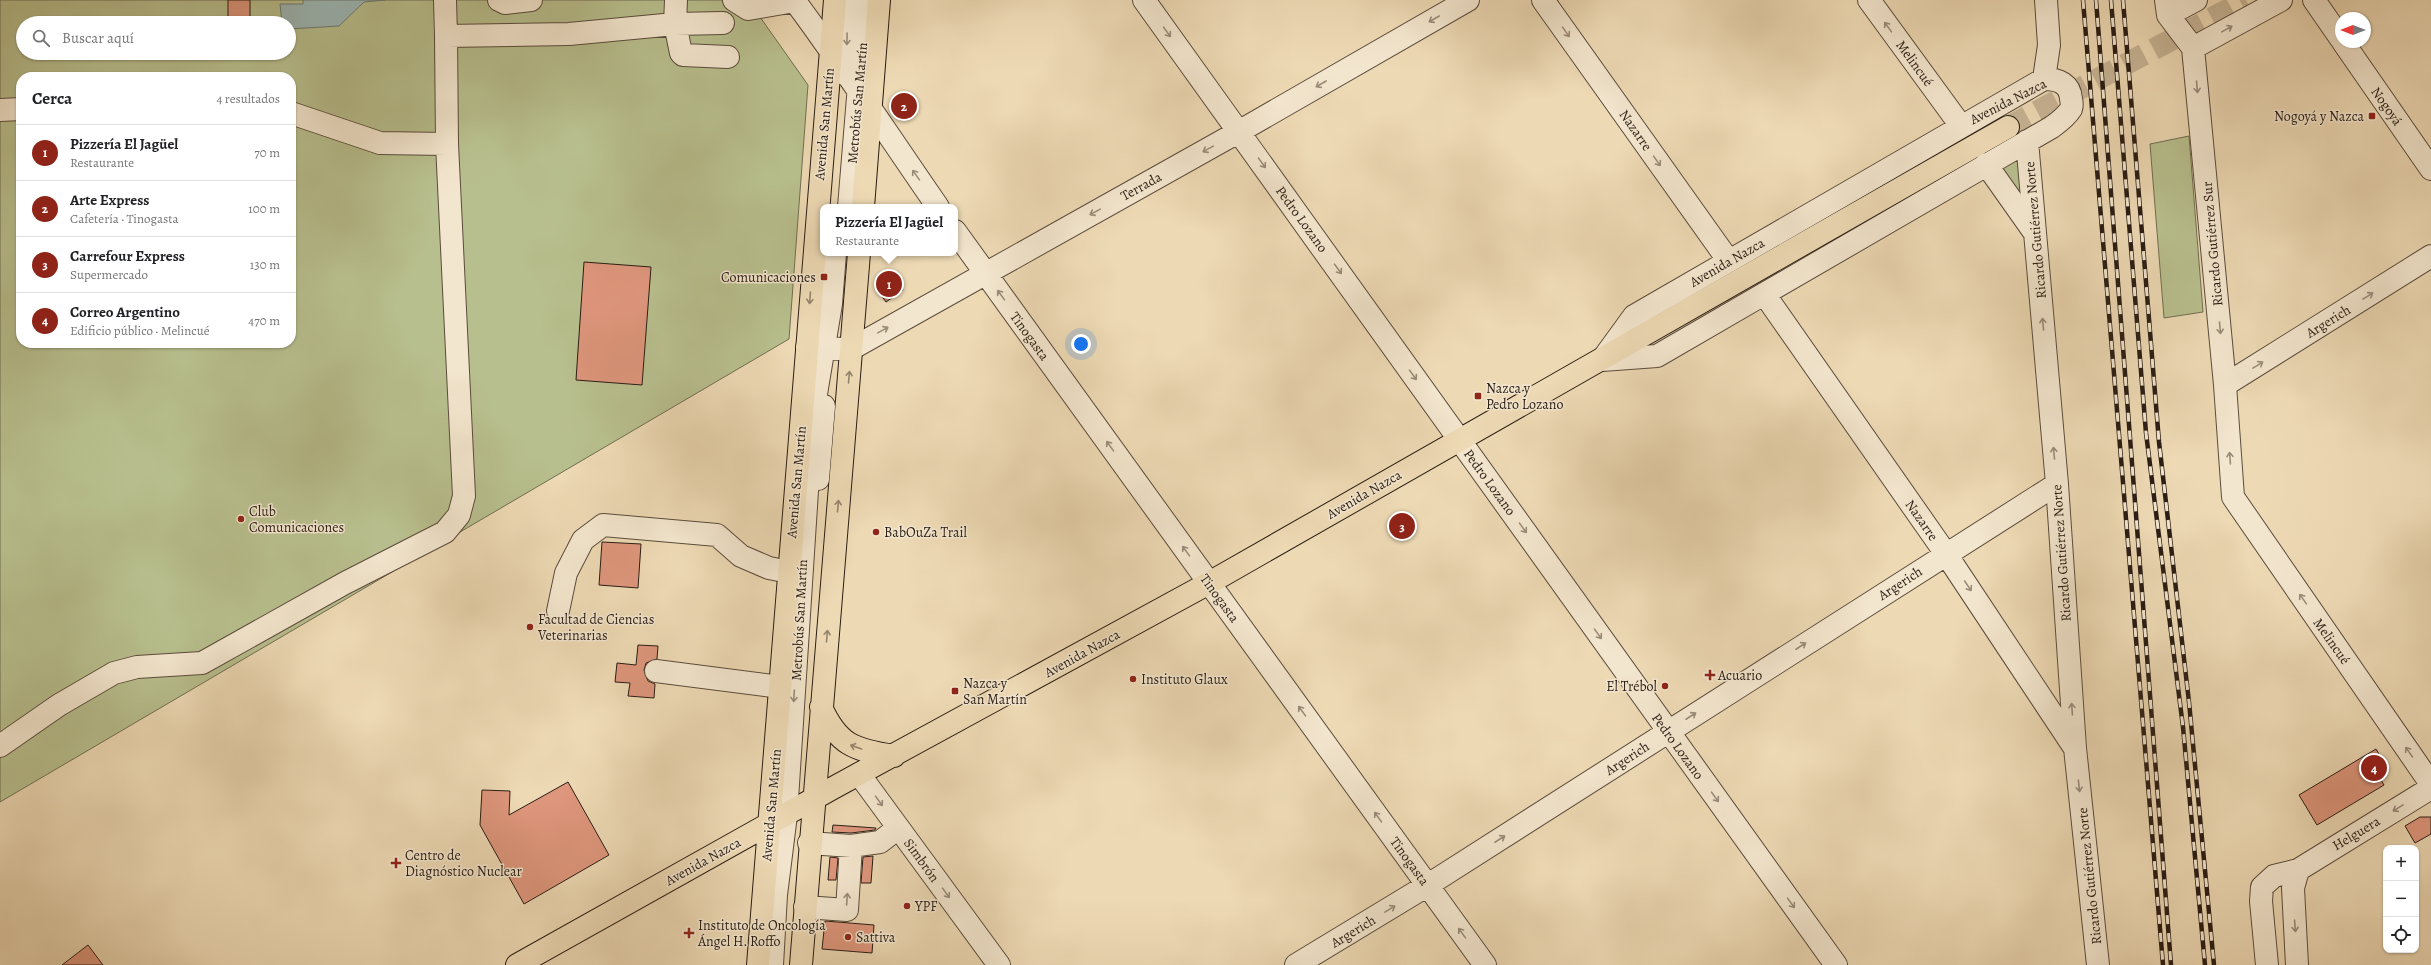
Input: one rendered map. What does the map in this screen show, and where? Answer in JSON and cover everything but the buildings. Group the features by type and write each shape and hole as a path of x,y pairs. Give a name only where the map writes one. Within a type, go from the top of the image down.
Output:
{"main road":[{"name":"Avenida San Martín","path":"829,204 830,50 835,0"},
{"path":"863,204 879,0"},
{"name":"Avenida Nazca","path":"517,965 859,774 1209,583 2008,127"},
{"name":"Avenida San Martín","path":"758,965 792,812 821,707 829,348 829,256"},
{"name":"Avenida San Martín","path":"800,965 810,843 792,812 780,687 789,572 829,348 858,256"},
{"path":"821,707 836,735 850,746 874,753 894,756"}],"street":[{"path":"0,746 58,705 114,673 137,667 202,663 345,583 445,532 459,515 464,496 447,144 445,0"},
{"path":"499,0 505,4 531,0"},
{"path":"676,0 675,24 681,53 683,55 728,57"},
{"path":"734,0 748,9 794,0 936,204"},
{"name":"Metrobús San Martín","path":"848,0 852,84 849,204"},
{"name":"Metrobús San Martín","path":"839,204 852,84 866,0"},
{"name":"Pedro Lozano","path":"1144,0 1240,131 1836,965"},
{"name":"Terrada","path":"829,348 985,274 1240,131 1468,0"},
{"name":"Nazarre","path":"1543,0 1728,260"},
{"name":"Melincué","path":"1869,0 1961,126"},
{"path":"2044,79 2049,45 2046,0"},
{"path":"2196,0 2167,8 2193,48 2281,0"},
{"path":"2314,0 2335,30"},
{"path":"446,36 569,34 675,24 723,23"},
{"name":"Ricardo Gutiérrez Sur","path":"2193,48 2225,385 2233,497"},
{"name":"Nogoyá","path":"2347,48 2431,169"},
{"name":"Avenida Nazca","path":"2044,79 2055,79 2063,83 2071,91 2072,107 2064,118 2052,127 1986,164 1765,295 1657,356 1602,360 1634,316 1961,126 2044,79"},
{"path":"0,110 16,109"},
{"path":"296,115 380,143 447,144"},
{"name":"Ricardo Gutiérrez Norte","path":"2027,141 2057,484 2075,748 2098,965"},
{"path":"1986,164 2035,233"},
{"name":"Tinogasta","path":"958,235 1485,965"},
{"name":"Metrobús San Martín","path":"772,965 776,895 792,812 812,644 810,594 835,256"},
{"name":"Metrobús San Martín","path":"829,348 842,305 846,256"},
{"name":"Argerich","path":"2225,385 2431,256"},
{"name":"Nazarre","path":"1765,295 1946,554 2075,748"},
{"name":"Argerich","path":"1296,965 1428,886 1668,731 2057,484"},
{"name":"Melincué","path":"2233,497 2431,784"},
{"path":"558,611 566,573 583,540 603,525 717,535 741,556 769,568 789,572"},
{"path":"656,671 780,687"},
{"name":"Simbrón","path":"859,774 999,965"},
{"name":"Helguera","path":"2267,965 2261,901 2262,887 2274,876 2295,879 2431,788"},
{"name":"Metrobús San Martín","path":"786,965 792,812"},
{"path":"810,843 851,846 880,842 898,828"},
{"path":"805,907 847,910 851,846"},
{"path":"2295,879 2297,965"}],"green space":[{"name":"Club Comunicaciones","path":"0,0 748,0 808,85 789,339 0,802"},
{"path":"2189,136 2203,312 2164,318 2150,144"},
{"path":"2026,143 2033,228 1988,164"}],"water":[{"path":"303,0 385,0 364,2 339,26 296,29 296,16 281,16 280,4 303,4"}],"tunnel":[{"path":"2008,127 2246,0"}],"railway":[{"path":"2083,0 2163,965"},
{"path":"2096,0 2171,965"},
{"path":"2111,0 2146,433 2183,727 2205,965"},
{"path":"2123,0 2159,442 2189,702 2214,965"}],"place":[{"name":"Arte Express","path":"904,106"},
{"name":"Nogoyá y Nazca","path":"2372,116"},
{"name":"Comunicaciones","path":"824,277"},
{"name":"Pizzería El Jagüel","path":"889,284"},
{"name":"Nazca y Pedro Lozano","path":"1478,396"},
{"name":"Club Comunicaciones","path":"241,519"},
{"name":"Carrefour Express","path":"1402,526"},
{"name":"BabOuZa Trail","path":"876,532"},
{"name":"Facultad de Ciencias Veterinarias","path":"530,627"},
{"name":"Acuario","path":"1710,675"},
{"name":"Instituto Glaux","path":"1133,679"},
{"name":"El Trébol","path":"1665,686"},
{"name":"Nazca y San Martín","path":"955,691"},
{"name":"Correo Argentino","path":"2374,768"},
{"name":"Centro de Diagnóstico Nuclear","path":"396,863"},
{"name":"YPF","path":"907,906"},
{"name":"Instituto de Oncología Ángel H. Roffo","path":"689,933"},
{"name":"Sattiva","path":"848,937"}]}
